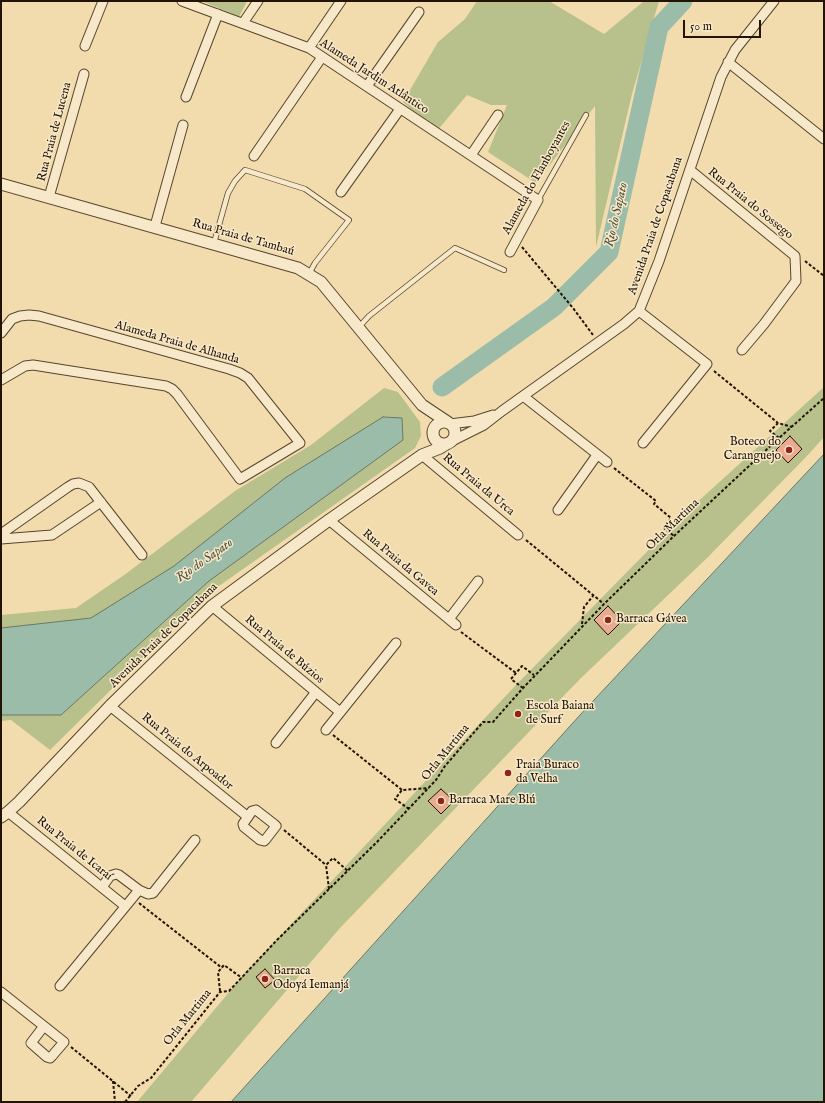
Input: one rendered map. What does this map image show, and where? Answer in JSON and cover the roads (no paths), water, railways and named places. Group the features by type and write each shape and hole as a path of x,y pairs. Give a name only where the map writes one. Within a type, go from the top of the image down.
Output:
{"street":[{"path":"85,46 103,1"},
{"name":"Alameda Jardim Atlântico","path":"182,1 309,48 538,200"},
{"path":"243,24 258,1"},
{"path":"309,48 341,1"},
{"name":"Avenida Praia de Copacabana","path":"5,814 110,706 212,606 329,520 422,455 440,448 449,442 480,428 624,324 639,311 659,261 714,95 728,62 743,39 774,1"},
{"path":"368,86 419,12"},
{"path":"186,97 218,14"},
{"path":"254,156 322,57"},
{"path":"728,62 824,139"},
{"name":"Rua Praia de Lucena","path":"49,197 84,74"},
{"path":"341,192 400,109"},
{"path":"471,156 498,115"},
{"path":"155,226 183,126"},
{"name":"Rua Praia do Sossego","path":"690,170 795,256 796,281 764,324 742,350"},
{"name":"Rua Praia de Tambaú","path":"1,184 283,263 298,268 309,274 321,282 330,292 422,405 433,432"},
{"name":"Alameda do Flanboyantes","path":"510,252 538,200"},
{"path":"639,311 707,364 643,443"},
{"name":"Alameda Praia de Alhanda","path":"1,332 12,319 29,315 39,316 240,373 248,378 300,444 240,479 177,394 166,386 34,365 25,366 1,380"},
{"path":"523,396 607,462"},
{"name":"Rua Praia de Tambaú","path":"422,405 449,423"},
{"name":"Avenida Praia de Copacabana","path":"449,423 484,418 502,411"},
{"path":"443,422 449,423 453,426 455,433 453,440 441,444 434,436 433,432 438,424 443,422"},
{"name":"Avenida Praia de Copacabana","path":"422,455 431,440 433,432"},
{"path":"558,510 597,454"},
{"name":"Rua Praia da Urca","path":"422,455 518,535"},
{"path":"1,534 68,487 73,484 79,484 89,487 142,555"},
{"path":"1,539 52,535 101,502"},
{"name":"Rua Praia da Gavea","path":"329,520 452,622 478,582"},
{"name":"Rua Praia de Búzios","path":"212,606 340,712"},
{"path":"326,730 396,643"},
{"path":"276,743 316,692"},
{"name":"Rua Praia do Arpoador","path":"110,706 248,817"},
{"path":"256,810 276,826 266,839 262,841 243,826 243,823 248,817 252,811 256,810"},
{"name":"Rua Praia de Icaraí","path":"5,814 102,886 125,906"},
{"path":"102,886 110,876 116,874 139,890 148,894 154,893 196,840"},
{"path":"60,986 139,890"},
{"path":"1,992 44,1026 64,1042 51,1057 48,1058 31,1043 44,1026"}],"lane":[{"name":"Alameda do Flanboyantes","path":"538,200 586,116"},
{"path":"214,243 228,193 235,180 245,170 305,189 349,220 309,274"},
{"path":"359,327 369,316 455,248 504,270"}],"water":[{"path":"383,417 402,418 403,440 209,581 61,715 1,715 1,628 91,618 174,566 285,478"},
{"path":"824,454 824,1102 231,1102 580,715"}],"waterway":[{"name":"Rio do Sapato","path":"442,387 554,307 609,252 659,27 683,1"}],"place":[{"name":"Boteco do Caranguejo","path":"789,450"},
{"name":"Barraca Gávea","path":"608,620"},
{"name":"Escola Baiana de Surf","path":"518,714"},
{"name":"Praia Buraco da Velha","path":"508,773"},
{"name":"Barraca Mare Blú","path":"441,801"},
{"name":"Barraca Odoyá Iemanjá","path":"265,979"}]}
